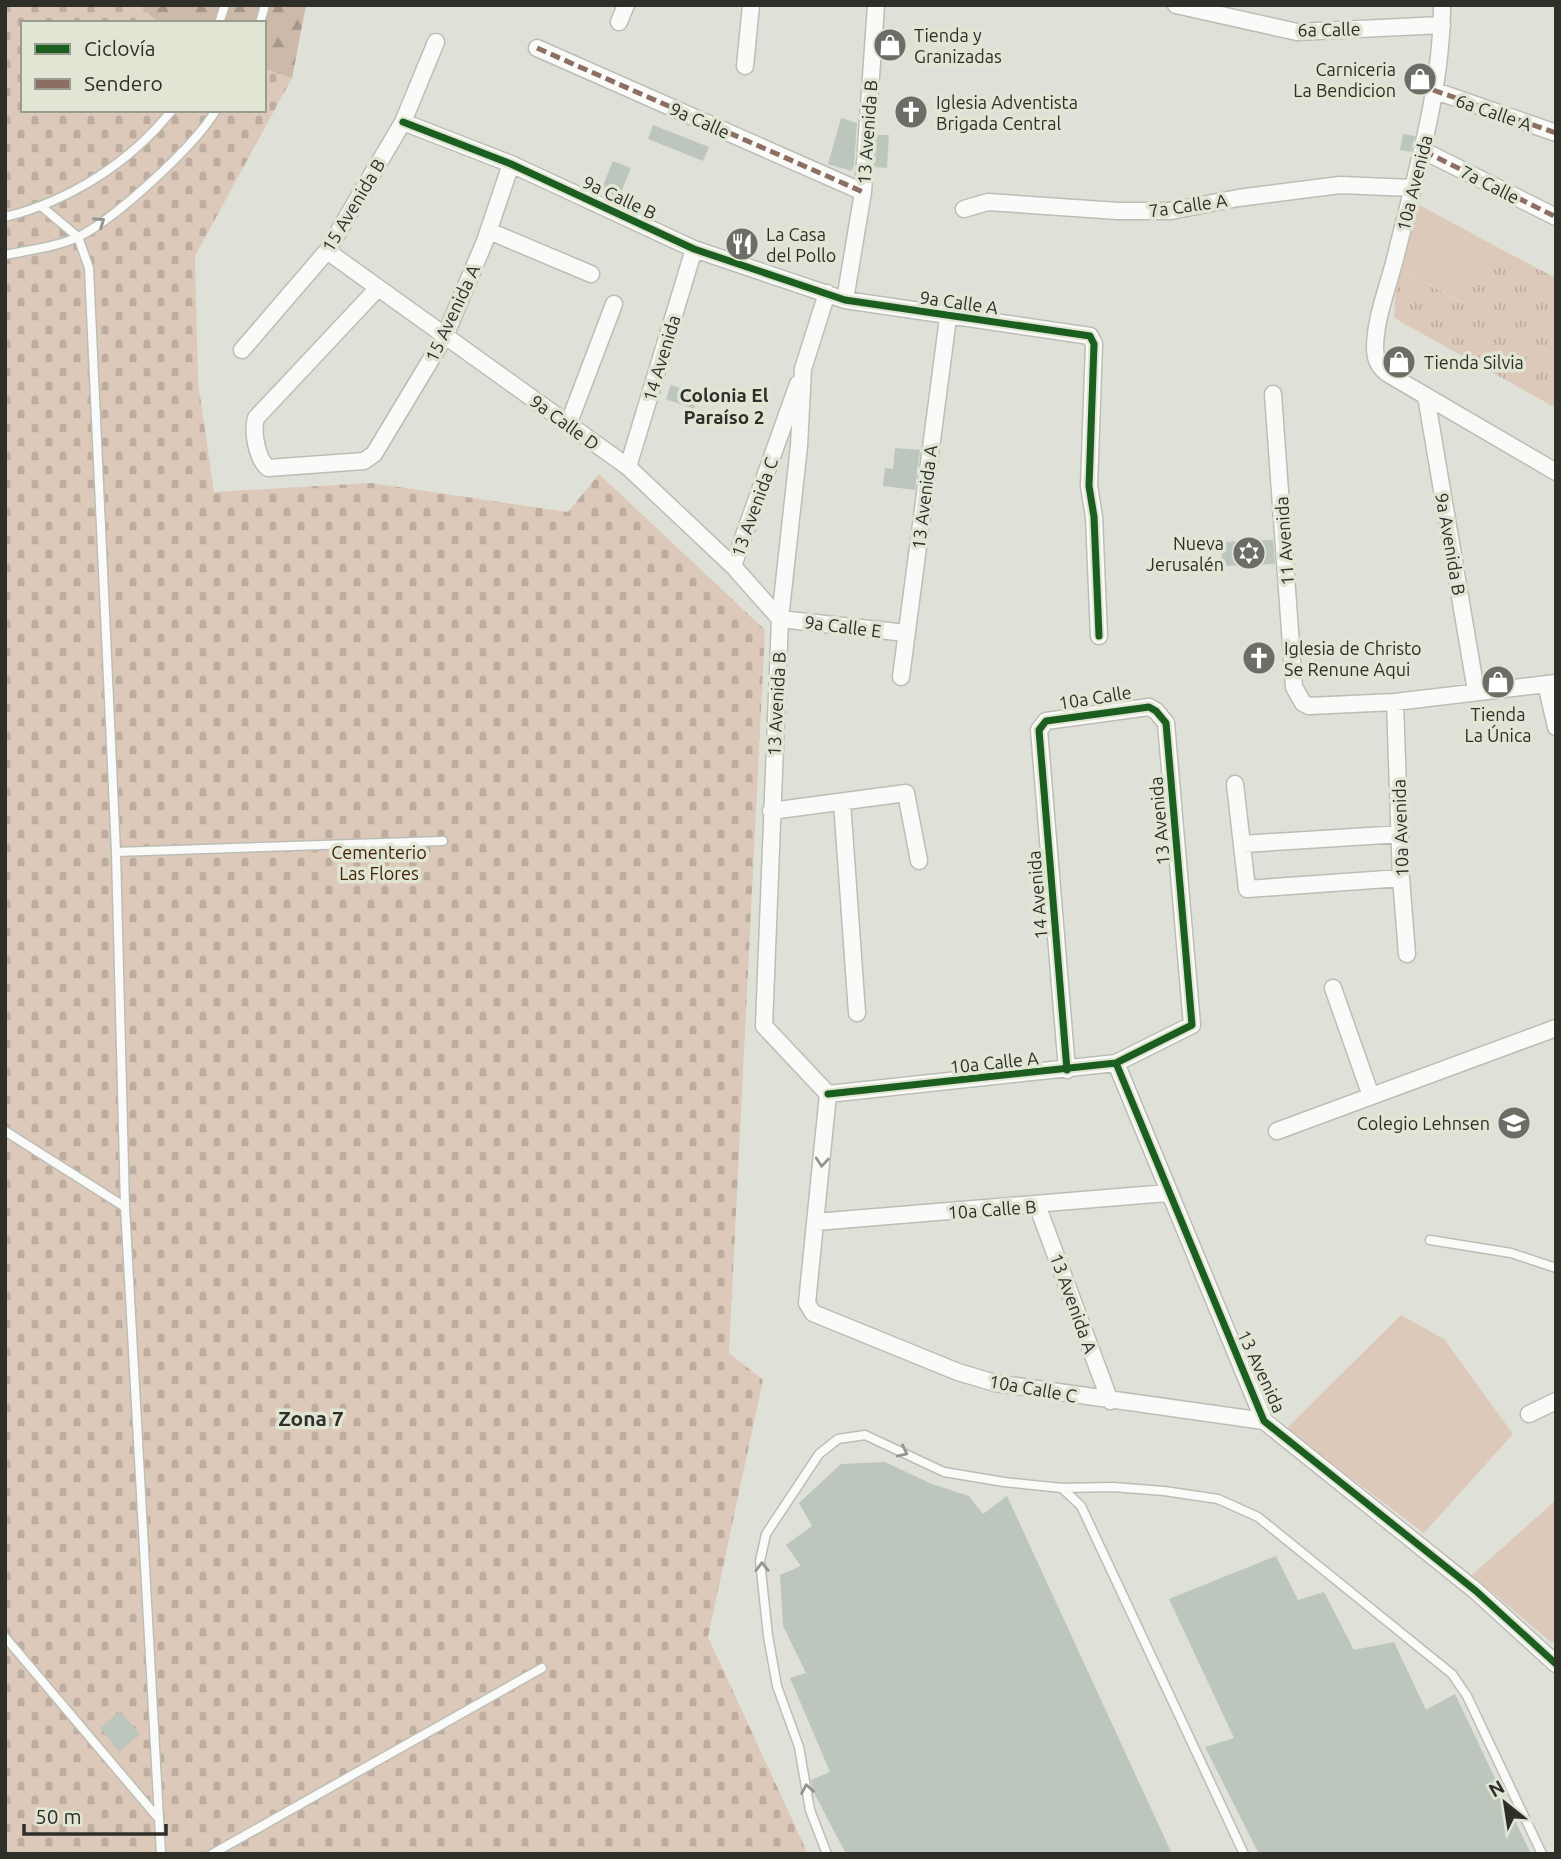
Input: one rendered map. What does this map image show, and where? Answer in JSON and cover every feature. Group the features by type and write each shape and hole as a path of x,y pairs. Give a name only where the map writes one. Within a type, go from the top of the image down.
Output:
{"street":[{"path":"619,22 626,5"},
{"path":"745,65 751,5"},
{"name":"13 Avenida B","path":"845,300 863,192 876,5"},
{"name":"6a Calle","path":"1176,5 1297,32 1442,25"},
{"name":"10a Avenida","path":"1426,396 1384,371 1376,358 1375,341 1412,188 1424,151 1442,25 1442,5"},
{"name":"15 Avenida B","path":"242,350 327,251 403,122 436,42"},
{"name":"9a Calle","path":"537,48 863,192"},
{"name":"6a Calle A","path":"1433,90 1556,133"},
{"name":"9a Calle B","path":"403,122 511,164 694,249 827,293"},
{"name":"7a Calle","path":"1424,151 1556,217"},
{"name":"15 Avenida A","path":"378,288 256,418 254,426 262,463 268,468 364,461 374,454 445,336 489,231 511,164"},
{"name":"7a Calle A","path":"964,209 990,202 1118,211 1171,211 1238,198 1340,186 1412,188"},
{"path":"489,231 591,274"},
{"name":"14 Avenida","path":"628,467 694,249"},
{"name":"9a Calle D","path":"327,251 628,467 733,566 780,619"},
{"name":"13 Avenida B","path":"827,293 803,369 799,446 780,619 765,1028 828,1094"},
{"name":"9a Calle A","path":"827,293 845,300 948,318 1087,334 1094,344 1089,486 1094,517 1099,636"},
{"path":"568,425 614,304"},
{"name":"13 Avenida A","path":"901,677 948,318"},
{"name":"13 Avenida C","path":"733,566 803,369"},
{"name":"11 Avenida","path":"1273,394 1294,687 1303,703 1310,706 1395,702"},
{"path":"1426,396 1556,472"},
{"name":"9a Avenida B","path":"1426,396 1476,691"},
{"name":"9a Calle E","path":"780,619 906,634"},
{"path":"1395,702 1551,684 1556,727"},
{"name":"10a Avenida","path":"1395,702 1401,878 1407,954"},
{"name":"10a Calle","path":"1046,721 1149,707"},
{"name":"13 Avenida","path":"1149,707 1166,723 1193,1023"},
{"name":"14 Avenida","path":"1046,721 1039,730 1067,1070"},
{"path":"1235,784 1246,888 1401,878"},
{"path":"771,811 906,793 919,861"},
{"path":"842,802 857,1013"},
{"path":"1242,844 1401,834"},
{"path":"1332,988 1371,1096"},
{"name":"10a Calle A","path":"828,1094 1116,1063 1189,1028 1193,1023"},
{"path":"1277,1131 1556,1028"},
{"name":"13 Avenida","path":"1116,1063 1167,1193 1264,1421 1455,1574 1556,1664"},
{"path":"816,1222 828,1094"},
{"name":"10a Calle B","path":"816,1222 1167,1193"},
{"name":"13 Avenida A","path":"1037,1205 1110,1401"},
{"name":"10a Calle C","path":"816,1222 807,1303 813,1313 958,1372 995,1383 1264,1421"},
{"path":"1529,1414 1556,1401"}],"lane":[{"path":"5,217 41,206 95,180 156,131 170,112"},
{"path":"5,255 78,237 111,214 179,157 214,112"},
{"path":"41,206 78,237 89,268 116,852 125,1207 161,1854"},
{"path":"116,852 443,841"},
{"path":"5,1131 125,1207"},
{"path":"1430,1240 1511,1253 1556,1268"},
{"path":"827,1854 810,1810 799,1747 777,1686 768,1636 760,1561 766,1534 819,1454 838,1439 865,1436 944,1472 1062,1488 1113,1487 1218,1499 1258,1517 1309,1555 1452,1674 1467,1696 1542,1854"},
{"path":"1062,1488 1081,1506 1244,1854"},
{"path":"5,1637 159,1819"},
{"path":"212,1854 542,1668"}],"green space":[{"name":"Cementerio Las Flores","path":"5,5 139,5 156,21 21,21 21,112 266,112 266,70 292,78 195,256 198,382 214,492 371,483 568,512 599,474 765,630 729,1353 763,1380 708,1637 808,1854 5,1854"},
{"path":"139,5 306,5 292,78 266,70 266,21 156,21"},
{"path":"1414,202 1495,246 1463,303 1397,267"},
{"path":"1495,246 1556,278 1556,408 1394,318 1397,267 1462,303"},
{"path":"1401,1315 1444,1339 1513,1434 1424,1533 1286,1429"},
{"path":"1556,1500 1556,1639 1552,1643 1472,1575"}],"building":[{"name":"Iglesia Adventista Brigada Central","path":"896,103 927,104 926,122 895,120"},
{"path":"841,118 857,123 854,166 851,171 828,164"},
{"path":"653,125 709,147 703,161 648,139"},
{"path":"1403,134 1415,136 1411,152 1400,150"},
{"path":"877,135 889,135 887,168 875,167"},
{"path":"613,161 631,168 619,197 601,190"},
{"path":"671,385 699,395 694,409 666,399"},
{"path":"895,448 920,450 915,490 883,486 885,468 893,469"},
{"name":"Nueva Jerusalén","path":"1273,540 1275,564 1222,566 1221,542"},
{"name":"Iglesia de Christo Se Renune Aqui","path":"1247,651 1272,651 1272,666 1247,666"},
{"path":"885,1462 932,1484 969,1496 983,1514 1007,1496 1172,1854 846,1854 813,1791 811,1780 830,1772 790,1678 806,1673 783,1626 780,1575 801,1566 786,1545 812,1526 799,1503 841,1464"},
{"path":"1276,1556 1298,1600 1324,1592 1354,1650 1394,1642 1426,1710 1455,1694 1531,1854 1259,1854 1205,1747 1234,1738 1169,1599"},
{"path":"120,1711 140,1734 119,1752 100,1728"}],"marked path":[{"path":"537,48 863,192"},
{"path":"1433,90 1556,133"},
{"path":"1424,151 1556,217"}],"cycle path":[{"path":"403,122 511,164 694,249 845,300 1090,336 1094,344 1089,486 1094,517 1099,636"},
{"path":"828,1094 1116,1063 1192,1025 1166,723 1149,707 1046,721 1039,730 1067,1070"},
{"path":"1116,1063 1264,1421 1476,1591 1556,1664"}],"place":[{"name":"Tienda y Granizadas","path":"890,45"},
{"name":"Carniceria La Bendicion","path":"1420,79"},
{"name":"Iglesia Adventista Brigada Central","path":"911,112"},
{"name":"La Casa del Pollo","path":"742,244"},
{"name":"Tienda Silvia","path":"1399,362"},
{"name":"Nueva Jerusalén","path":"1249,553"},
{"name":"Iglesia de Christo Se Renune Aqui","path":"1259,658"},
{"name":"Tienda La Única","path":"1498,682"},
{"name":"Colegio Lehnsen","path":"1514,1123"}],"district":[{"name":"Colonia El Paraíso 2","path":"724,406"},
{"name":"Zona 7","path":"311,1418"}]}
